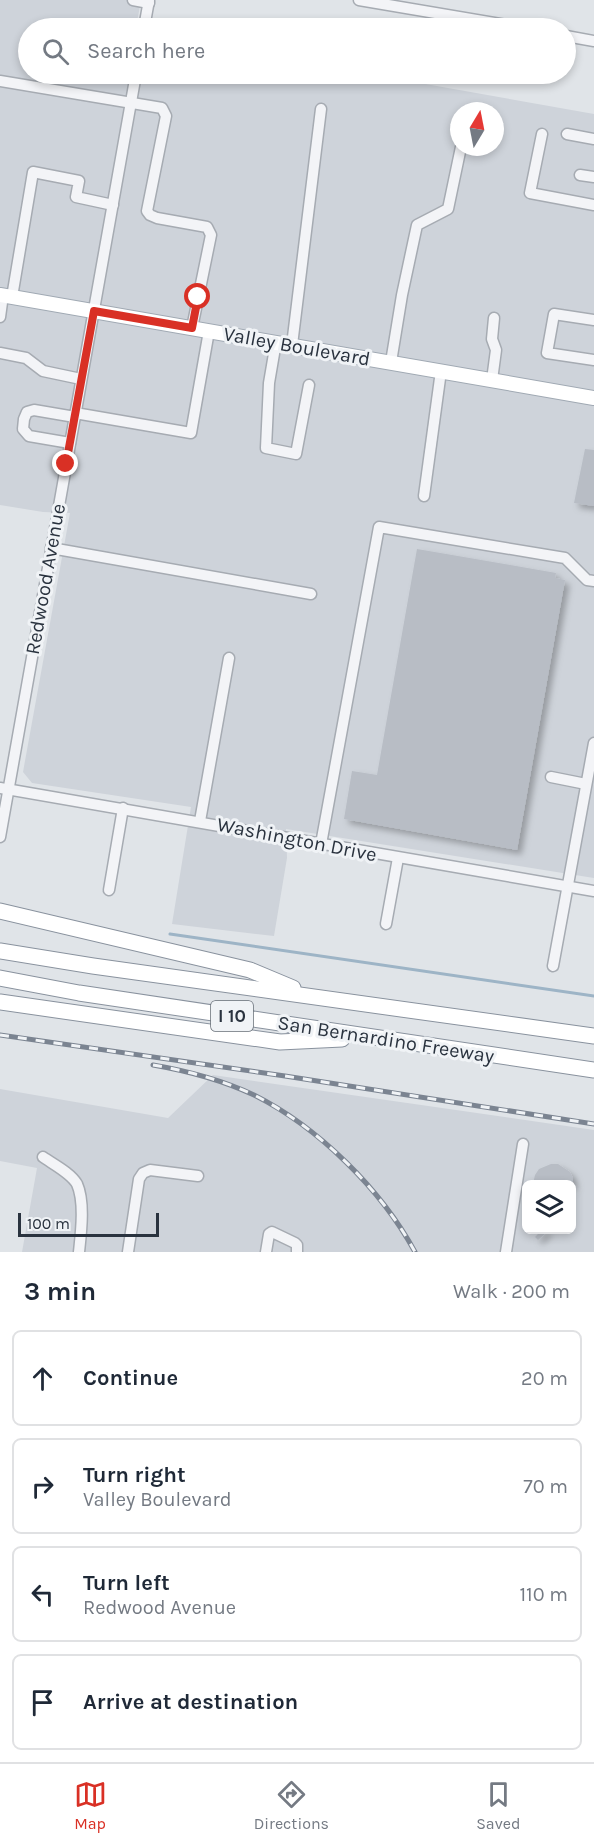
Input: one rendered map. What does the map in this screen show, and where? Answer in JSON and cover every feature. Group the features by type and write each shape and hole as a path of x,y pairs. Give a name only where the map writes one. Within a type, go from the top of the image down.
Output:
{"highway":[{"path":"0,910 250,970 312,996"},
{"name":"San Bernardino Freeway","path":"0,951 594,1036"},
{"name":"San Bernardino Freeway","path":"0,978 79,993 594,1070"},
{"path":"0,1002 280,1042 375,1037"}],"main road":[{"name":"Valley Boulevard","path":"5,296 594,398"}],"street":[{"path":"133,0 149,1 146,18"},
{"path":"359,0 465,18"},
{"path":"576,38 594,41"},
{"path":"0,81 162,108 165,111 147,211 157,218 207,227 211,231 192,328"},
{"name":"Redwood Avenue","path":"0,837 4,788 51,548 134,84"},
{"path":"292,345 321,109"},
{"path":"542,134 530,193 594,205"},
{"path":"567,134 594,139"},
{"path":"391,362 417,225 448,209 459,156"},
{"path":"0,317 17,265 33,172 80,181 76,197 112,205"},
{"path":"580,175 594,177"},
{"path":"594,320 554,314 547,353 594,360"},
{"path":"492,380 496,350 492,339 494,318"},
{"path":"70,442 29,436 23,429 27,412 34,410 75,415 191,433 209,331"},
{"path":"276,342 269,383 266,448 296,454 309,385"},
{"path":"0,353 26,358 43,370 81,379"},
{"path":"424,496 441,371"},
{"path":"321,844 380,527 565,558 587,580 594,581"},
{"path":"51,548 311,594"},
{"path":"200,821 229,658"},
{"path":"553,966 594,742"},
{"path":"551,777 586,784"},
{"name":"Washington Drive","path":"4,788 594,891"},
{"path":"109,890 123,808"},
{"path":"386,924 398,858"},
{"path":"506,1252 523,1144"},
{"path":"43,1157 69,1175 77,1184 82,1228 79,1252"},
{"path":"128,1252 139,1179 143,1173 150,1170 198,1176"},
{"path":"266,1252 269,1234 272,1232 295,1243 297,1252"}],"shaded area":[{"path":"0,0 141,0 138,18 18,18 18,84 425,84 594,114 594,878 286,829 287,858 274,936 172,924 191,807 32,783 23,772 70,513 43,512 0,505"},
{"path":"213,1075 594,1130 594,1252 22,1252 37,1168 0,1161 0,1089 168,1118"}],"building":[{"path":"585,449 594,450 594,506 574,503"},
{"path":"417,549 556,573 555,578 565,580 517,850 344,819 352,771 377,775"},
{"path":"558,1164 570,1172 573,1180 534,1180 539,1169"},
{"path":"538,1234 545,1234 538,1240 535,1237"}],"waterway":[{"path":"170,934 594,996"}],"railway":[{"path":"0,1035 594,1124"},
{"path":"153,1065 230,1085 278,1108 301,1124 324,1142 366,1183 385,1205 415,1252"}],"route":[{"path":"66,464 94,311 192,328 198,297"}]}
